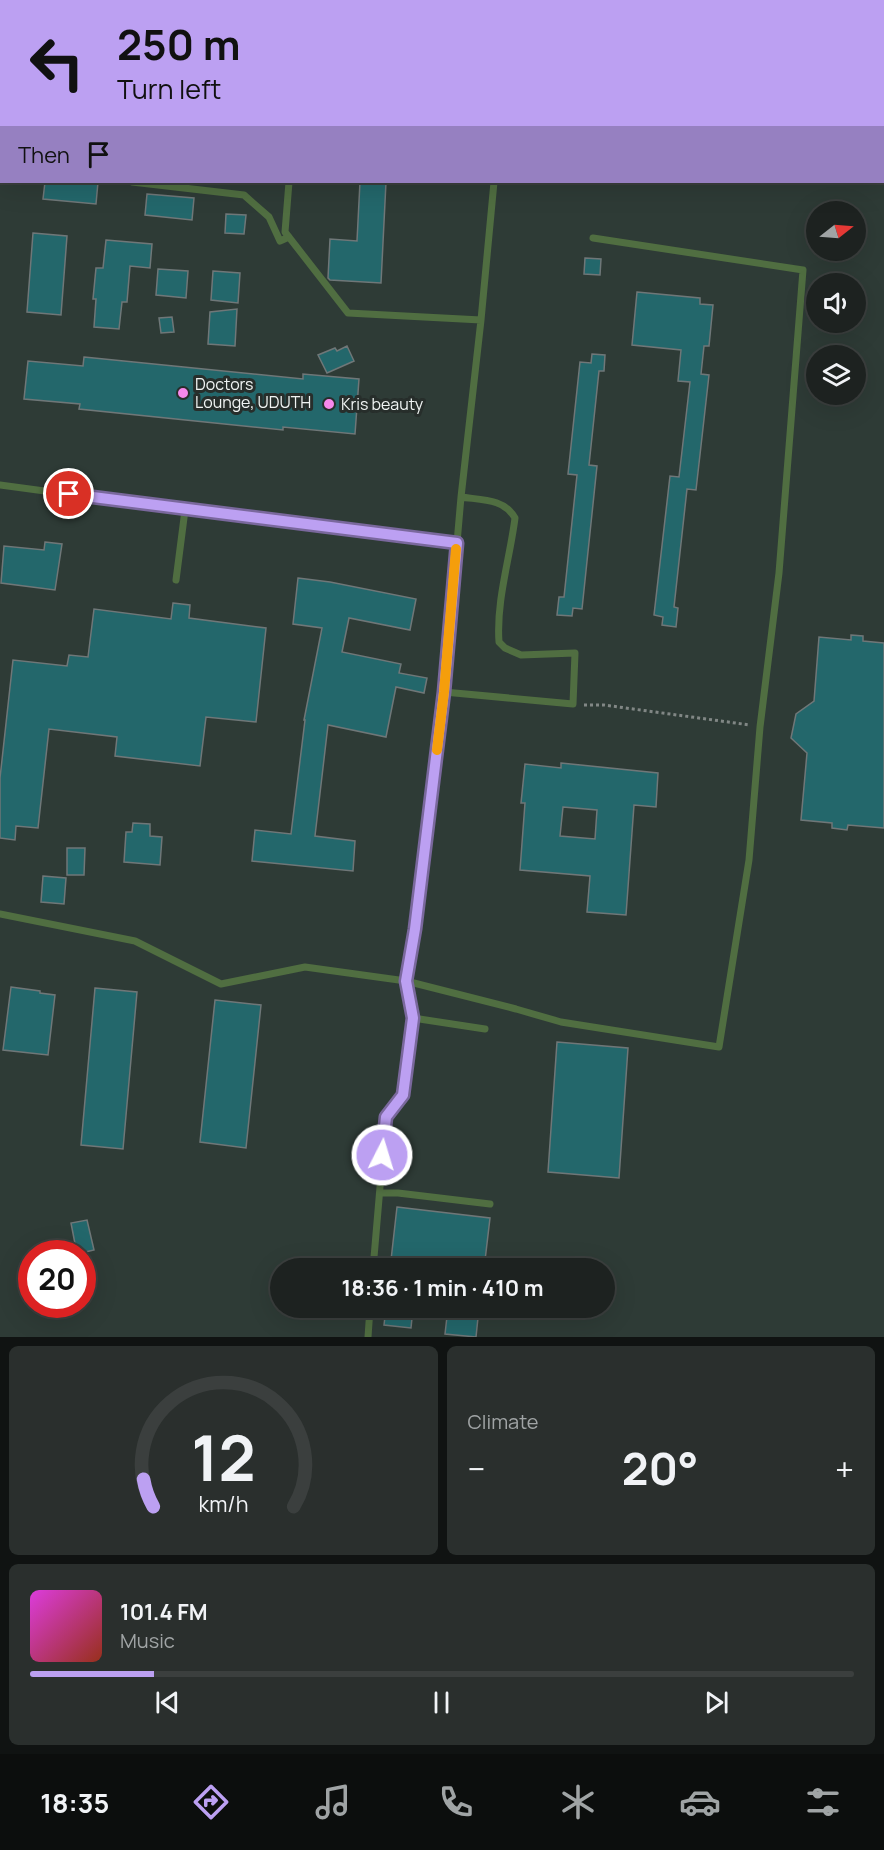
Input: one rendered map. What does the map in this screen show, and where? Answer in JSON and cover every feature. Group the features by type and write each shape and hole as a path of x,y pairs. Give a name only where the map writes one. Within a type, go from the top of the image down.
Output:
{"lane":[{"path":"153,183 244,195 269,217 280,241 289,237"},
{"path":"289,183 285,232 348,312 481,320"},
{"path":"374,1258 386,1117 403,1095 413,1018 406,981 415,929 444,692 461,497 494,183"},
{"path":"0,914 135,941 221,984 305,967 406,981 561,1022 719,1047 749,860 760,727 779,573 803,270 592,238"},
{"path":"0,485 457,543"},
{"path":"444,692 573,705 575,653 521,655 505,648 499,642 501,602 515,518 511,511 499,503 461,497"},
{"path":"176,580 185,510"},
{"path":"413,1018 485,1029"},
{"path":"380,1193 490,1204"},
{"path":"368,1337 369,1318"}],"path":[{"path":"573,705 604,705 760,727"}],"shaded area":[{"path":"0,183 884,183 884,1337 0,1337"}],"building":[{"path":"45,183 98,183 96,204 43,199"},
{"path":"360,183 386,183 381,283 330,280 328,278 330,239 357,241"},
{"path":"147,194 194,198 192,220 145,215"},
{"path":"226,214 246,215 244,234 225,233"},
{"path":"33,233 67,236 61,315 27,312"},
{"path":"106,240 152,244 150,268 130,266 127,302 122,302 119,329 94,327 96,299 93,299 96,268 103,268"},
{"path":"585,258 601,259 600,275 584,274"},
{"path":"158,269 188,271 186,298 156,295"},
{"path":"213,271 240,273 238,303 211,300"},
{"path":"637,292 700,298 700,304 713,305 709,346 704,346 701,374 709,375 696,490 687,489 674,607 678,608 676,627 662,625 663,617 654,615 670,476 679,477 690,382 678,381 681,350 632,345"},
{"path":"237,309 235,346 208,344 210,312"},
{"path":"172,317 174,332 161,333 159,318"},
{"path":"347,346 354,361 327,373 318,355 335,348 337,351"},
{"path":"592,354 605,355 604,371 599,371 589,465 597,466 582,609 573,608 572,616 557,615 559,597 564,597 577,475 568,474 580,362 591,363"},
{"name":"Doctors Lounge, UDUTH","path":"84,357 303,379 303,374 359,379 355,434 283,427 283,430 79,409 80,404 24,399 28,361 83,366"},
{"path":"45,542 62,544 55,590 1,583 4,546 44,550"},
{"path":"298,578 416,599 410,630 349,618 342,652 401,664 399,673 427,678 424,693 396,687 386,737 328,725 315,836 355,841 353,871 252,861 255,830 291,834 304,720 322,628 293,624"},
{"path":"173,603 190,605 189,618 266,628 256,722 206,717 200,766 115,756 117,737 49,729 38,828 16,826 15,840 0,838 0,778 13,660 67,666 69,655 88,657 94,609 171,619"},
{"path":"851,635 863,636 863,641 884,643 884,828 848,825 847,830 832,828 832,823 801,820 807,753 791,738 796,714 814,701 819,637 851,640"},
{"path":"561,763 658,773 656,807 634,805 626,915 587,912 590,876 520,870 525,803 521,803 525,764 561,768","holes":["563,807 597,810 595,839 560,836"]},
{"path":"133,823 150,824 150,836 162,837 160,865 124,862 126,832 132,832"},
{"path":"67,848 85,848 84,875 67,875"},
{"path":"43,876 66,878 64,904 41,902"},
{"path":"11,987 55,995 48,1055 3,1050"},
{"path":"95,988 137,992 123,1149 81,1145"},
{"path":"215,1000 261,1005 246,1148 200,1142"},
{"path":"557,1042 628,1048 619,1178 548,1172"},
{"path":"397,1207 490,1218 485,1258 391,1258"},
{"path":"87,1220 92,1240 74,1240 71,1223"},
{"path":"385,1318 412,1318 411,1328 384,1325"},
{"path":"447,1318 478,1318 476,1337 445,1334"}],"slow traffic":[{"path":"437,750 456,549"}],"place":[{"name":"Doctors Lounge, UDUTH","path":"183,393"},
{"name":"Kris beauty","path":"329,404"}],"route":[{"path":"69,494 457,543 444,692 415,929 406,981 413,1018 403,1095 386,1117 382,1155"}]}
